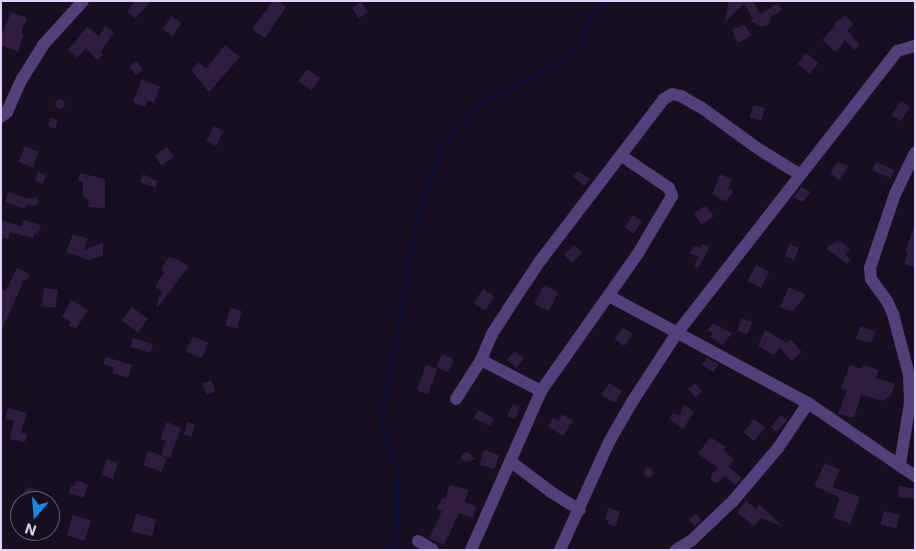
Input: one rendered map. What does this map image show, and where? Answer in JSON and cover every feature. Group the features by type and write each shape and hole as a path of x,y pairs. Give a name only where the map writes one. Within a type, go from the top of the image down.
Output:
{"street":[{"path":"1,116 7,112 22,79 43,45 83,1"},
{"path":"560,550 580,510 609,442 632,402 677,333 799,174 897,51 915,46"},
{"path":"456,399 481,360 492,334 524,284 664,99 672,94 681,96 702,108 757,148 799,174"},
{"path":"900,464 911,423 910,375 904,348 887,301 871,279 870,268 895,194 915,153"},
{"path":"471,550 541,391 637,255 672,196 669,188 622,156"},
{"path":"609,296 808,403 915,476"},
{"path":"481,360 541,391"},
{"path":"676,550 692,540 733,501 778,448 808,403"},
{"path":"510,461 551,492 580,510"},
{"path":"418,540 433,550"}],"building":[{"path":"135,1 151,1 135,19 127,11"},
{"path":"273,1 278,1 286,7 265,38 252,29"},
{"path":"729,1 753,1 760,14 778,3 782,10 771,17 768,25 762,27 750,21 753,19 744,4 725,22"},
{"path":"361,2 368,12 359,18 352,8"},
{"path":"11,12 27,18 21,33 24,34 18,52 1,45 1,37"},
{"path":"846,15 853,25 847,30 859,45 854,50 845,40 835,52 822,40 835,26 834,24"},
{"path":"171,16 181,22 173,36 163,30"},
{"path":"745,25 751,36 738,43 732,30"},
{"path":"105,26 114,32 101,52 103,55 96,60 86,48 77,58 68,50 87,27 99,36"},
{"path":"225,45 240,57 209,92 191,70 199,62 206,69"},
{"path":"806,53 819,63 810,74 797,64"},
{"path":"137,61 143,70 136,75 130,66"},
{"path":"307,69 320,78 312,90 298,81"},
{"path":"142,79 160,87 154,103 148,100 145,107 133,102"},
{"path":"58,99 62,99 65,104 64,108 58,109 55,106 55,102"},
{"path":"901,101 910,107 901,121 891,115"},
{"path":"753,105 765,108 761,121 750,118"},
{"path":"50,118 58,120 56,129 48,127"},
{"path":"214,126 224,131 216,146 206,141"},
{"path":"25,146 39,152 32,168 18,162"},
{"path":"167,147 174,157 162,165 155,156"},
{"path":"837,162 848,166 840,180 830,174"},
{"path":"876,162 894,170 891,178 872,170"},
{"path":"578,171 590,179 584,186 573,177"},
{"path":"38,172 46,175 43,184 35,180"},
{"path":"80,173 105,179 105,208 88,207 89,199 83,197 83,182 78,181"},
{"path":"143,174 157,181 156,188 140,182"},
{"path":"721,174 732,180 728,188 733,191 726,202 712,194"},
{"path":"801,187 811,192 803,202 793,198"},
{"path":"9,192 29,199 36,197 39,203 35,206 27,204 25,209 5,202"},
{"path":"706,205 714,217 701,225 694,213"},
{"path":"633,215 642,221 634,234 625,227"},
{"path":"1,220 21,226 23,220 41,225 38,233 35,232 33,238 10,232 8,239 1,237"},
{"path":"914,228 915,267 904,264 908,252 905,251"},
{"path":"73,234 88,239 84,250 103,242 103,256 89,260 66,252"},
{"path":"838,240 851,250 845,254 851,260 847,264 826,248"},
{"path":"702,244 710,247 698,268 694,266 698,256 689,253 694,246 701,248"},
{"path":"790,244 799,248 794,260 785,256"},
{"path":"574,245 582,253 572,263 564,255"},
{"path":"169,256 189,266 158,307 156,306 162,291 155,287 164,272 161,270"},
{"path":"756,265 769,272 761,288 748,281"},
{"path":"17,268 30,274 26,281 24,280 1,332 1,289 6,291"},
{"path":"544,285 558,292 549,311 534,304"},
{"path":"789,287 806,295 792,312 780,307"},
{"path":"44,288 58,290 55,308 41,306"},
{"path":"483,289 495,297 485,311 473,303"},
{"path":"71,300 88,310 76,329 69,325 71,322 62,317"},
{"path":"132,307 148,319 138,333 122,321"},
{"path":"230,308 242,311 237,328 226,325"},
{"path":"742,318 752,322 747,334 737,330"},
{"path":"713,323 732,333 723,345 710,337 713,333 708,330"},
{"path":"860,326 875,332 871,343 856,339"},
{"path":"623,327 633,334 624,346 614,339"},
{"path":"765,330 787,343 791,340 802,352 791,361 780,348 774,355 758,346"},
{"path":"193,336 208,343 201,359 186,351"},
{"path":"133,338 153,344 150,353 130,347"},
{"path":"514,351 524,358 517,368 507,361"},
{"path":"442,354 454,359 448,372 437,367"},
{"path":"106,357 132,365 128,378 112,373 114,368 103,364"},
{"path":"707,358 719,364 713,372 702,365"},
{"path":"426,365 437,369 428,394 417,390"},
{"path":"850,365 862,369 863,365 879,370 876,378 895,384 892,393 884,401 861,395 854,418 838,414 847,390 841,388"},
{"path":"211,380 216,391 207,395 202,384"},
{"path":"609,383 622,391 614,403 602,395"},
{"path":"695,383 702,391 695,397 688,389"},
{"path":"513,404 520,408 515,419 507,416"},
{"path":"684,405 694,412 683,429 669,419 673,413 679,416"},
{"path":"8,408 27,413 21,433 27,434 25,442 10,439 14,421 5,419"},
{"path":"478,410 494,418 490,426 474,418"},
{"path":"562,414 573,421 563,436 548,426 553,418 558,421"},
{"path":"781,415 787,420 777,432 771,427"},
{"path":"754,419 765,428 754,441 743,432"},
{"path":"167,422 181,428 170,458 161,455 166,441 160,439"},
{"path":"187,422 195,424 192,437 184,435"},
{"path":"710,437 726,447 724,450 734,460 728,466 741,478 735,485 725,476 717,483 711,480 711,475 718,468 698,454"},
{"path":"484,450 499,455 495,469 479,464"},
{"path":"148,451 167,458 162,472 143,465"},
{"path":"464,452 469,453 475,459 467,462 463,461 461,456"},
{"path":"107,459 118,463 112,479 101,475"},
{"path":"825,463 840,470 832,487 860,497 850,524 833,517 840,498 814,486"},
{"path":"648,467 653,472 648,477 643,472"},
{"path":"76,480 88,485 84,498 69,493 71,485 74,486"},
{"path":"450,485 469,490 464,502 477,507 472,518 459,513 444,545 429,538 442,511 437,509 442,497 445,498"},
{"path":"899,486 915,489 915,499 898,497"},
{"path":"26,487 42,491 25,491"},
{"path":"746,501 756,509 759,504 782,526 761,518 754,526 737,512"},
{"path":"608,508 620,511 616,526 608,524 609,520 605,520"},
{"path":"884,511 900,515 896,528 881,525"},
{"path":"136,514 156,519 152,537 132,531"},
{"path":"696,514 701,520 694,526 689,520"},
{"path":"73,515 91,521 85,541 67,535"}],"waterway":[{"path":"391,550 397,527 397,470 380,425 417,218 442,145 481,102 512,88 577,51 592,9 611,1"}]}
